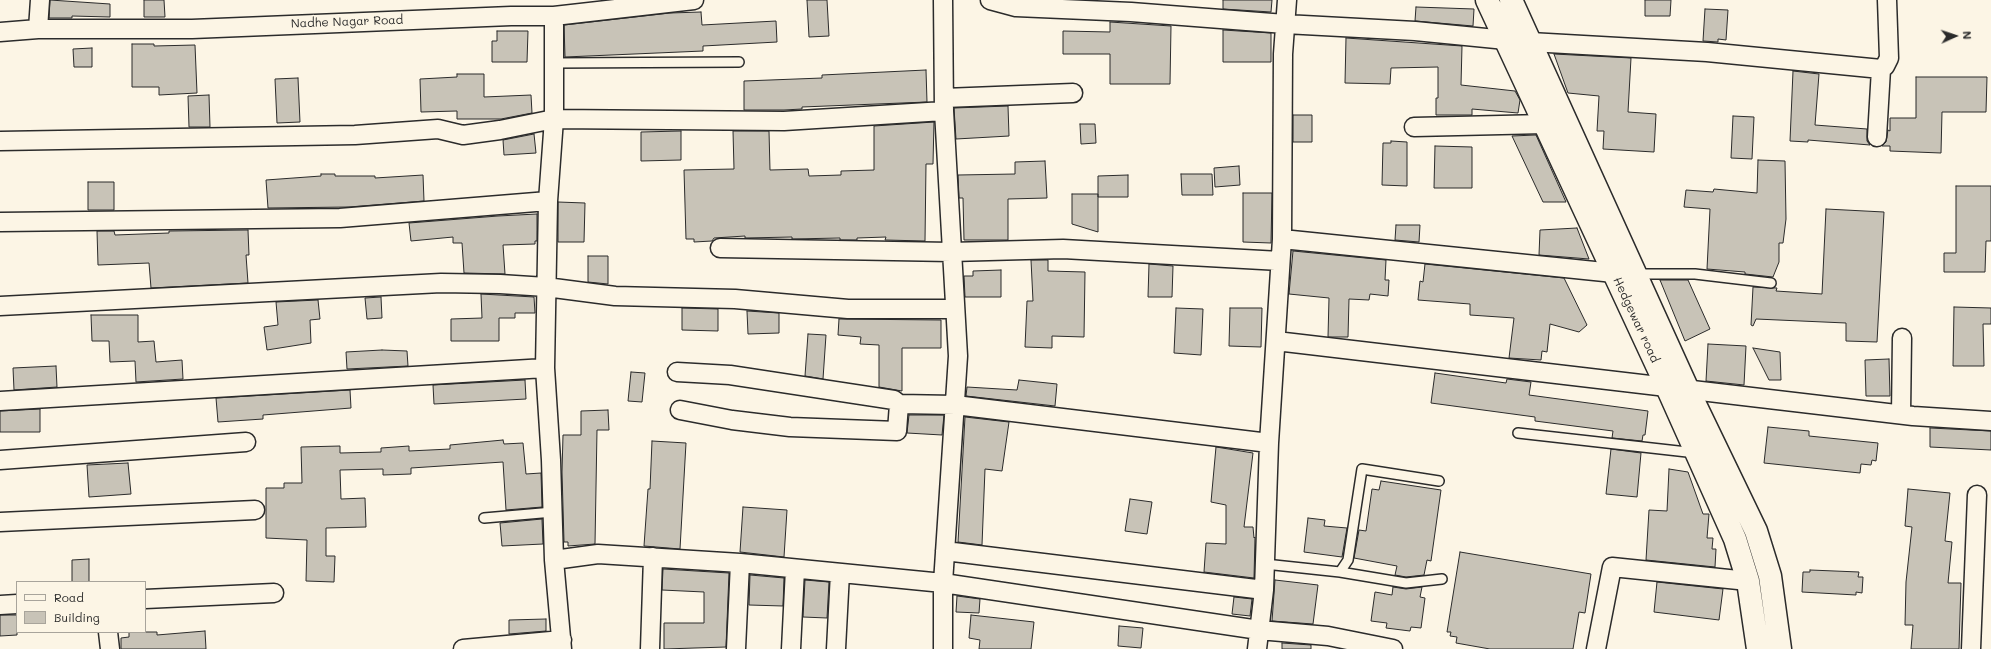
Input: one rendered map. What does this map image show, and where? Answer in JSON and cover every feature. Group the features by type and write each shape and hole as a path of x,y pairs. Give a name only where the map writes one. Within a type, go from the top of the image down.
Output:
{"main road":[{"name":"Hedgewar road","path":"1488,0 1614,273 1756,531 1770,576 1780,649"},
{"name":"Hedgewar road","path":"1511,0 1635,274 1678,388 1697,454 1735,539 1748,580 1758,649"}],"street":[{"path":"38,29 40,0"},
{"name":"Nadhe Nagar Road","path":"0,32 38,29 192,29 511,8 554,16 694,0"},
{"path":"943,0 944,104 951,252 958,356 943,583 943,649"},
{"path":"990,0 1016,7 1131,12 1285,24 1414,31 1506,40"},
{"path":"1257,649 1264,590 1269,443 1282,239 1283,54 1287,0"},
{"path":"1877,137 1881,69 1885,66 1889,58 1887,0"},
{"path":"463,649 562,645 554,560 553,512 545,368 548,202 554,118 554,16"},
{"path":"1530,42 1707,52 1881,69"},
{"path":"0,141 355,135 438,129 463,135 500,130 554,118 784,121 944,104 1073,93"},
{"path":"1414,127 1545,124"},
{"path":"0,222 340,218 548,202"},
{"path":"1282,239 1614,273"},
{"path":"720,248 951,252 1063,249 1280,261"},
{"path":"0,306 441,283 546,287 615,296 736,299 848,308 955,308"},
{"path":"1901,414 1902,338"},
{"path":"1276,341 1901,414 1991,421"},
{"path":"0,401 545,368"},
{"path":"677,372 730,374 894,400 899,404 955,405 1269,443"},
{"path":"680,410 732,420 790,427 897,431 899,404"},
{"path":"0,460 246,442"},
{"path":"1971,649 1977,495"},
{"path":"0,522 255,510"},
{"path":"945,551 1264,590"},
{"path":"554,560 598,554 653,557 740,563 943,583 1259,630 1328,636 1393,649"},
{"path":"650,649 653,557"},
{"path":"736,649 740,563"},
{"path":"1596,649 1612,566 1748,580"},
{"path":"791,649 795,569"},
{"path":"836,649 840,573"},
{"path":"146,599 274,593"},
{"path":"0,604 16,604"},
{"path":"108,633 110,649"}],"lane":[{"path":"553,64 739,62"},
{"path":"1635,274 1695,274 1770,283"},
{"path":"1518,433 1697,454"},
{"path":"1340,572 1348,560 1362,470 1439,481"},
{"path":"484,518 553,512"},
{"path":"1265,564 1340,572 1406,583 1442,579"}],"building":[{"path":"50,0 110,4 110,17 72,16 72,18 49,18"},
{"path":"144,0 164,0 165,17 144,17"},
{"path":"807,0 827,0 829,36 809,37"},
{"path":"1223,0 1272,0 1271,12 1223,9"},
{"path":"1645,0 1671,0 1670,16 1645,16"},
{"path":"1416,7 1474,9 1473,26 1415,21"},
{"path":"1705,9 1728,10 1726,40 1718,39 1718,42 1703,41"},
{"path":"701,12 702,25 776,21 777,42 703,46 703,51 565,57 564,25 670,13"},
{"path":"1110,22 1171,26 1170,84 1110,84 1110,54 1063,54 1063,31 1110,32"},
{"path":"1223,30 1271,33 1271,62 1223,62"},
{"path":"497,31 528,31 527,62 492,62 492,41 497,41"},
{"path":"1346,38 1462,46 1461,85 1515,91 1520,100 1518,113 1472,109 1472,115 1436,115 1436,98 1438,98 1438,67 1391,68 1390,84 1345,83"},
{"path":"132,44 154,44 154,46 195,45 197,93 159,95 159,87 132,87"},
{"path":"92,48 92,67 74,67 73,49"},
{"path":"1554,54 1631,58 1628,112 1656,114 1654,152 1603,149 1604,131 1597,131 1599,96 1568,93"},
{"path":"926,70 927,102 802,107 802,109 784,110 744,110 744,81 822,78 822,75"},
{"path":"1793,71 1819,74 1815,125 1867,129 1867,141 1870,145 1808,140 1808,142 1790,141"},
{"path":"457,74 484,74 484,97 531,95 532,113 501,119 457,119 457,111 421,112 420,79 457,77"},
{"path":"1916,77 1987,77 1986,112 1942,112 1941,153 1890,151 1890,146 1882,146 1886,142 1888,130 1890,131 1890,118 1916,118"},
{"path":"298,78 300,122 277,123 275,79"},
{"path":"209,95 210,127 189,127 188,96"},
{"path":"1008,106 1009,136 956,139 954,108"},
{"path":"1293,115 1312,115 1312,142 1293,142"},
{"path":"1733,116 1754,117 1752,159 1731,158"},
{"path":"934,122 933,164 926,164 925,241 885,240 886,237 840,240 840,238 745,238 745,236 714,238 712,241 694,242 694,239 686,239 684,170 734,169 733,131 769,131 770,170 808,169 809,176 841,175 841,171 874,170 874,126"},
{"path":"1080,124 1095,124 1096,143 1081,144"},
{"path":"681,131 681,160 641,161 641,132"},
{"path":"534,134 536,153 504,155 503,140"},
{"path":"1536,135 1566,202 1543,202 1512,136"},
{"path":"1391,141 1407,142 1407,186 1382,185 1383,143 1391,143"},
{"path":"1435,146 1472,147 1472,188 1434,188"},
{"path":"1758,160 1785,161 1786,219 1783,243 1779,243 1779,262 1773,277 1745,274 1745,272 1707,269 1710,209 1684,207 1686,190 1713,192 1714,189 1757,193"},
{"path":"1045,161 1047,198 1008,199 1008,240 964,240 963,198 959,198 958,175 1015,174 1015,162"},
{"path":"1239,166 1240,185 1215,187 1214,168"},
{"path":"321,174 335,174 335,176 375,176 375,178 423,175 424,201 349,207 268,208 266,180 321,176"},
{"path":"1181,174 1212,174 1213,195 1182,195"},
{"path":"1128,175 1128,197 1098,197 1098,176"},
{"path":"88,182 114,182 114,210 88,210"},
{"path":"1956,186 1991,186 1991,241 1986,241 1985,272 1944,272 1944,253 1956,253"},
{"path":"1243,193 1272,193 1271,243 1243,242"},
{"path":"1072,194 1098,194 1098,232 1072,224"},
{"path":"558,202 585,203 584,242 558,242"},
{"path":"1826,209 1884,212 1877,342 1846,341 1846,323 1756,319 1753,326 1751,325 1753,287 1777,288 1776,291 1822,294"},
{"path":"537,214 537,241 535,241 535,244 503,245 505,274 464,273 462,243 453,243 453,237 411,241 409,223"},
{"path":"1396,225 1420,225 1419,242 1395,240"},
{"path":"1577,228 1589,259 1539,255 1540,230"},
{"path":"248,230 249,255 246,255 248,283 151,288 149,263 98,265 97,231 114,231 115,235 169,233 169,231"},
{"path":"1293,251 1386,260 1385,280 1389,280 1388,296 1370,294 1369,300 1349,299 1348,337 1328,337 1329,298 1289,294"},
{"path":"588,256 608,256 608,284 588,282"},
{"path":"1031,260 1048,260 1048,271 1085,272 1084,337 1052,336 1052,348 1025,347 1027,301 1033,301"},
{"path":"1149,264 1173,266 1172,297 1148,297"},
{"path":"1425,264 1564,278 1587,325 1579,332 1550,324 1547,352 1542,351 1541,360 1509,358 1514,318 1470,315 1470,304 1418,300 1420,281 1423,282"},
{"path":"1001,270 1001,297 965,297 964,276 973,276 973,271"},
{"path":"1660,280 1688,280 1710,329 1685,341"},
{"path":"481,294 534,297 535,313 515,313 515,318 499,318 499,341 451,341 451,319 482,318"},
{"path":"381,297 382,318 367,319 365,298"},
{"path":"318,300 320,319 310,320 311,343 267,350 264,327 278,325 276,302"},
{"path":"1954,307 1991,308 1991,324 1983,324 1984,366 1953,366"},
{"path":"682,308 718,309 718,331 682,330"},
{"path":"1176,308 1203,309 1201,355 1174,353"},
{"path":"1230,308 1262,308 1261,347 1229,346"},
{"path":"747,311 779,313 779,333 748,334"},
{"path":"91,315 138,315 138,342 154,341 156,362 182,360 183,379 136,382 135,361 110,362 109,341 92,341"},
{"path":"839,319 941,320 941,348 902,348 902,391 879,387 879,345 860,344 861,337 838,335"},
{"path":"808,334 826,335 823,379 805,376"},
{"path":"1708,344 1746,346 1744,385 1706,381"},
{"path":"1753,348 1780,352 1781,380 1769,380"},
{"path":"382,350 407,351 408,366 347,369 346,352"},
{"path":"1889,359 1890,396 1866,396 1865,360"},
{"path":"56,366 57,387 14,390 13,368"},
{"path":"631,372 645,373 642,402 628,401"},
{"path":"1435,373 1506,383 1507,379 1531,382 1529,395 1648,411 1645,435 1643,435 1642,441 1612,438 1613,431 1535,421 1535,417 1431,403"},
{"path":"525,380 526,399 434,404 433,385"},
{"path":"1019,380 1057,384 1055,406 966,396 967,387 1017,390"},
{"path":"350,390 351,408 263,415 263,419 218,422 216,398"},
{"path":"40,409 40,432 0,432 0,411"},
{"path":"608,410 609,430 597,430 595,544 568,546 568,542 564,542 562,472 563,435 581,435 581,411"},
{"path":"909,415 944,415 942,435 907,433"},
{"path":"965,417 1009,422 1002,471 985,469 982,545 958,542"},
{"path":"1768,427 1809,431 1809,436 1878,443 1876,461 1872,460 1871,465 1861,464 1860,473 1764,463"},
{"path":"1930,428 1991,431 1991,450 1930,447"},
{"path":"503,440 504,444 523,443 526,474 541,473 542,507 506,510 503,462 411,468 411,474 383,475 383,469 340,470 341,499 365,498 366,527 326,528 326,556 335,556 334,582 306,581 307,540 266,538 266,488 284,488 284,483 302,483 301,447 340,446 340,453 381,452 381,448 409,446 409,451 450,449 450,445"},
{"path":"652,441 686,443 680,549 644,546 648,489 650,489"},
{"path":"1216,447 1253,453 1244,527 1253,527 1254,538 1255,537 1254,578 1204,572 1206,543 1226,544 1226,505 1211,502"},
{"path":"1611,449 1641,453 1637,497 1606,494"},
{"path":"128,463 131,494 89,497 87,465"},
{"path":"1669,469 1688,472 1703,514 1709,514 1707,538 1713,538 1712,549 1716,549 1715,567 1646,560 1649,510 1667,511"},
{"path":"1381,481 1441,490 1431,561 1427,560 1424,575 1406,577 1395,575 1397,566 1354,558 1359,530 1366,531 1372,489 1379,490"},
{"path":"1908,489 1950,493 1945,541 1952,542 1948,583 1961,583 1959,649 1911,649 1913,625 1905,625 1906,582 1912,527 1905,526"},
{"path":"1130,499 1152,502 1147,534 1125,531"},
{"path":"743,507 787,510 784,557 740,552"},
{"path":"1308,518 1325,520 1324,526 1347,528 1342,557 1304,552"},
{"path":"542,519 543,544 502,546 500,523"},
{"path":"1460,552 1591,574 1585,613 1579,612 1573,649 1490,649 1456,643 1457,637 1450,636 1451,632 1447,632"},
{"path":"89,559 89,581 72,581 72,560"},
{"path":"663,569 729,573 726,647 664,649 664,623 704,623 704,592 662,590"},
{"path":"1810,570 1859,572 1858,577 1863,577 1862,593 1856,592 1856,595 1802,592 1803,572 1810,572"},
{"path":"750,575 784,578 783,606 749,605"},
{"path":"805,580 829,582 827,618 803,617"},
{"path":"1275,580 1318,585 1313,624 1272,621"},
{"path":"1657,582 1723,589 1719,620 1654,612"},
{"path":"1393,587 1406,589 1422,587 1420,597 1425,598 1421,628 1411,627 1410,631 1386,628 1387,623 1371,621 1375,592 1392,595"},
{"path":"957,596 980,599 979,613 956,612"},
{"path":"1234,597 1252,599 1250,616 1232,614"},
{"path":"0,615 16,615 17,635 0,636"},
{"path":"971,615 1034,622 1031,649 979,649 980,640 969,638"},
{"path":"546,619 546,631 509,634 509,620"},
{"path":"1119,626 1143,628 1141,648 1118,646"},
{"path":"205,631 206,649 121,649 121,638 129,637 129,633 157,632 157,635"},
{"path":"1282,643 1311,645 1311,649 1282,649"}]}
